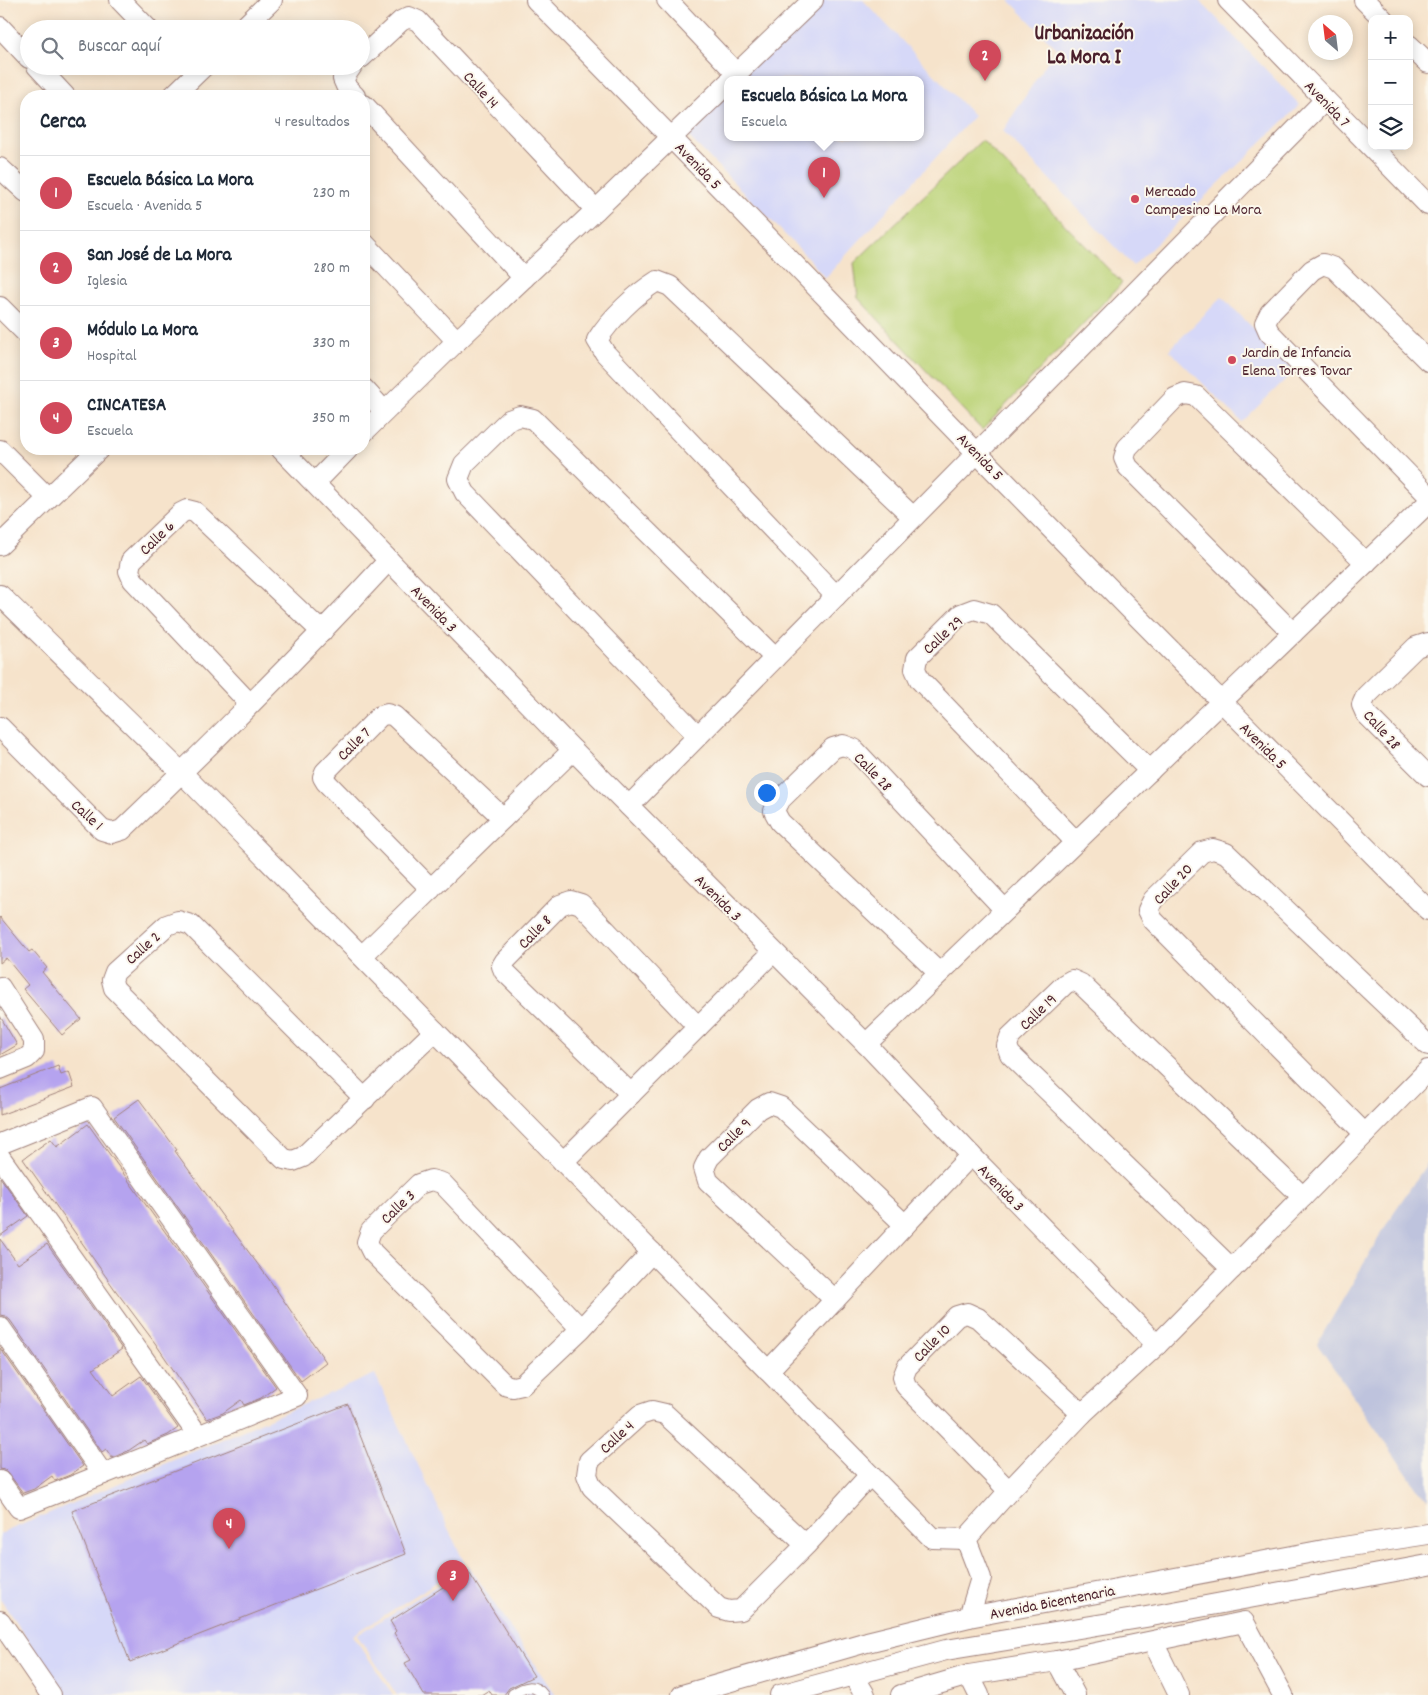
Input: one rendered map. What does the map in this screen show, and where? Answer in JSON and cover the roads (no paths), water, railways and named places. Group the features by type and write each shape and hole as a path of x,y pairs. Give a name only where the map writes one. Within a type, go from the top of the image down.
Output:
{"street":[{"path":"120,0 139,20"},
{"name":"Avenida 5","path":"536,0 672,137 1221,702 1428,910"},
{"path":"667,0 730,76"},
{"path":"735,76 813,0"},
{"name":"Avenida 7","path":"1228,0 1325,100 1426,198"},
{"path":"1364,0 1379,15"},
{"path":"249,20 262,3"},
{"name":"Calle 14","path":"370,50 401,21 409,17 418,21 596,210"},
{"path":"0,27 20,48"},
{"path":"1413,49 1428,63"},
{"path":"45,75 59,90"},
{"path":"178,90 189,75"},
{"path":"346,75 343,79 349,90"},
{"path":"370,426 724,87"},
{"path":"629,806 1325,100"},
{"path":"370,111 524,278"},
{"path":"0,168 20,186"},
{"path":"370,249 457,341"},
{"path":"1428,361 1334,268 1323,264 1312,270 1270,313 1265,323 1269,332 1428,495"},
{"path":"836,596 605,353 597,340 605,327 646,288 657,281 670,286 913,517"},
{"path":"0,307 20,327"},
{"path":"1293,633 1128,467 1124,458 1127,448 1175,398 1185,394 1196,396 1366,563"},
{"path":"370,396 384,411"},
{"path":"698,736 465,493 458,480 464,464 510,420 520,416 532,419 774,658"},
{"path":"0,450 48,498"},
{"path":"0,544 93,455"},
{"name":"Avenida 3","path":"287,455 573,750 866,1044 971,1155 1157,1345"},
{"path":"315,483 342,455"},
{"path":"866,1044 1428,503"},
{"name":"Calle 6","path":"250,704 133,580 129,571 131,561 181,513 187,510 195,512 322,632"},
{"name":"Calle 1","path":"0,727 102,830 112,833 122,830 182,773 322,632 389,560"},
{"path":"0,595 182,773 932,1538 966,1539 1082,1414 1157,1345 1428,1070"},
{"name":"Calle 29","path":"1076,842 920,680 915,669 917,658 961,614 974,609 991,614 1150,771"},
{"name":"Calle 28","path":"1428,643 1416,647 1366,696 1362,705 1366,714 1428,776"},
{"name":"Calle 7","path":"430,889 323,777 325,772 380,716 387,714 394,716 503,818"},
{"name":"Calle 28","path":"939,973 780,822 774,811 778,802 833,748 843,745 854,749 1005,910"},
{"path":"362,956 573,750"},
{"name":"Calle 20","path":"1365,1134 1153,920 1148,910 1152,900 1202,852 1213,849 1226,853 1428,1045"},
{"name":"Calle 8","path":"631,1094 504,971 502,966 560,905 570,901 581,904 698,1027"},
{"name":"Calle 2","path":"178,921 191,924 365,1099 303,1157 294,1161 284,1159 114,988 112,980 115,972 167,925 178,921"},
{"path":"563,1162 773,952"},
{"name":"Calle 19","path":"1232,1268 1010,1054 1007,1046 1010,1037 1066,984 1072,980 1081,984 1303,1198"},
{"path":"0,987 34,1040 34,1050 28,1058 0,1069"},
{"path":"365,1099 435,1031"},
{"name":"Calle 9","path":"835,1300 708,1181 704,1168 709,1158 758,1109 769,1104 781,1107 905,1225"},
{"path":"0,1144 92,1107 297,1396 19,1508 0,1481"},
{"path":"768,1371 971,1155"},
{"path":"0,1157 198,1435"},
{"name":"Calle 3","path":"431,1180 442,1183 581,1329 522,1385 513,1387 505,1385 372,1252 367,1242 371,1232 420,1184 431,1180"},
{"path":"581,1329 652,1252"},
{"name":"Calle 10","path":"1010,1491 906,1386 903,1377 907,1367 957,1316 967,1313 978,1318 1082,1414"},
{"path":"0,1327 103,1474"},
{"name":"Calle 4","path":"652,1411 664,1414 806,1545 741,1610 729,1611 719,1608 592,1487 586,1475 589,1462 640,1415 652,1411"},
{"path":"806,1545 870,1475"},
{"name":"Avenida Bicentenaria","path":"682,1695 867,1642 968,1618 1314,1552 1428,1534"},
{"path":"966,1539 981,1578 968,1618"},
{"name":"Avenida Bicentenaria","path":"780,1695 946,1650 1146,1617 1428,1565"},
{"path":"1230,1601 1244,1622 1283,1695"},
{"path":"0,1621 51,1695"},
{"path":"901,1695 968,1675 1057,1661 1244,1622"},
{"path":"1153,1642 1179,1695"},
{"path":"1057,1661 1075,1695"},
{"path":"853,1675 865,1695"},
{"path":"968,1675 979,1695"}],"lane":[{"path":"512,1694 530,1686 543,1695"}],"place":[{"name":"San José de La Mora","path":"985,81"},
{"name":"Escuela Básica La Mora","path":"824,198"},
{"name":"Mercado Campesino La Mora","path":"1135,199"},
{"name":"Jardin de Infancia Elena Torres Tovar","path":"1232,360"},
{"name":"CINCATESA","path":"229,1549"},
{"name":"Módulo La Mora","path":"453,1601"}],"district":[{"name":"Urbanización La Mora I","path":"1084,44"}]}
